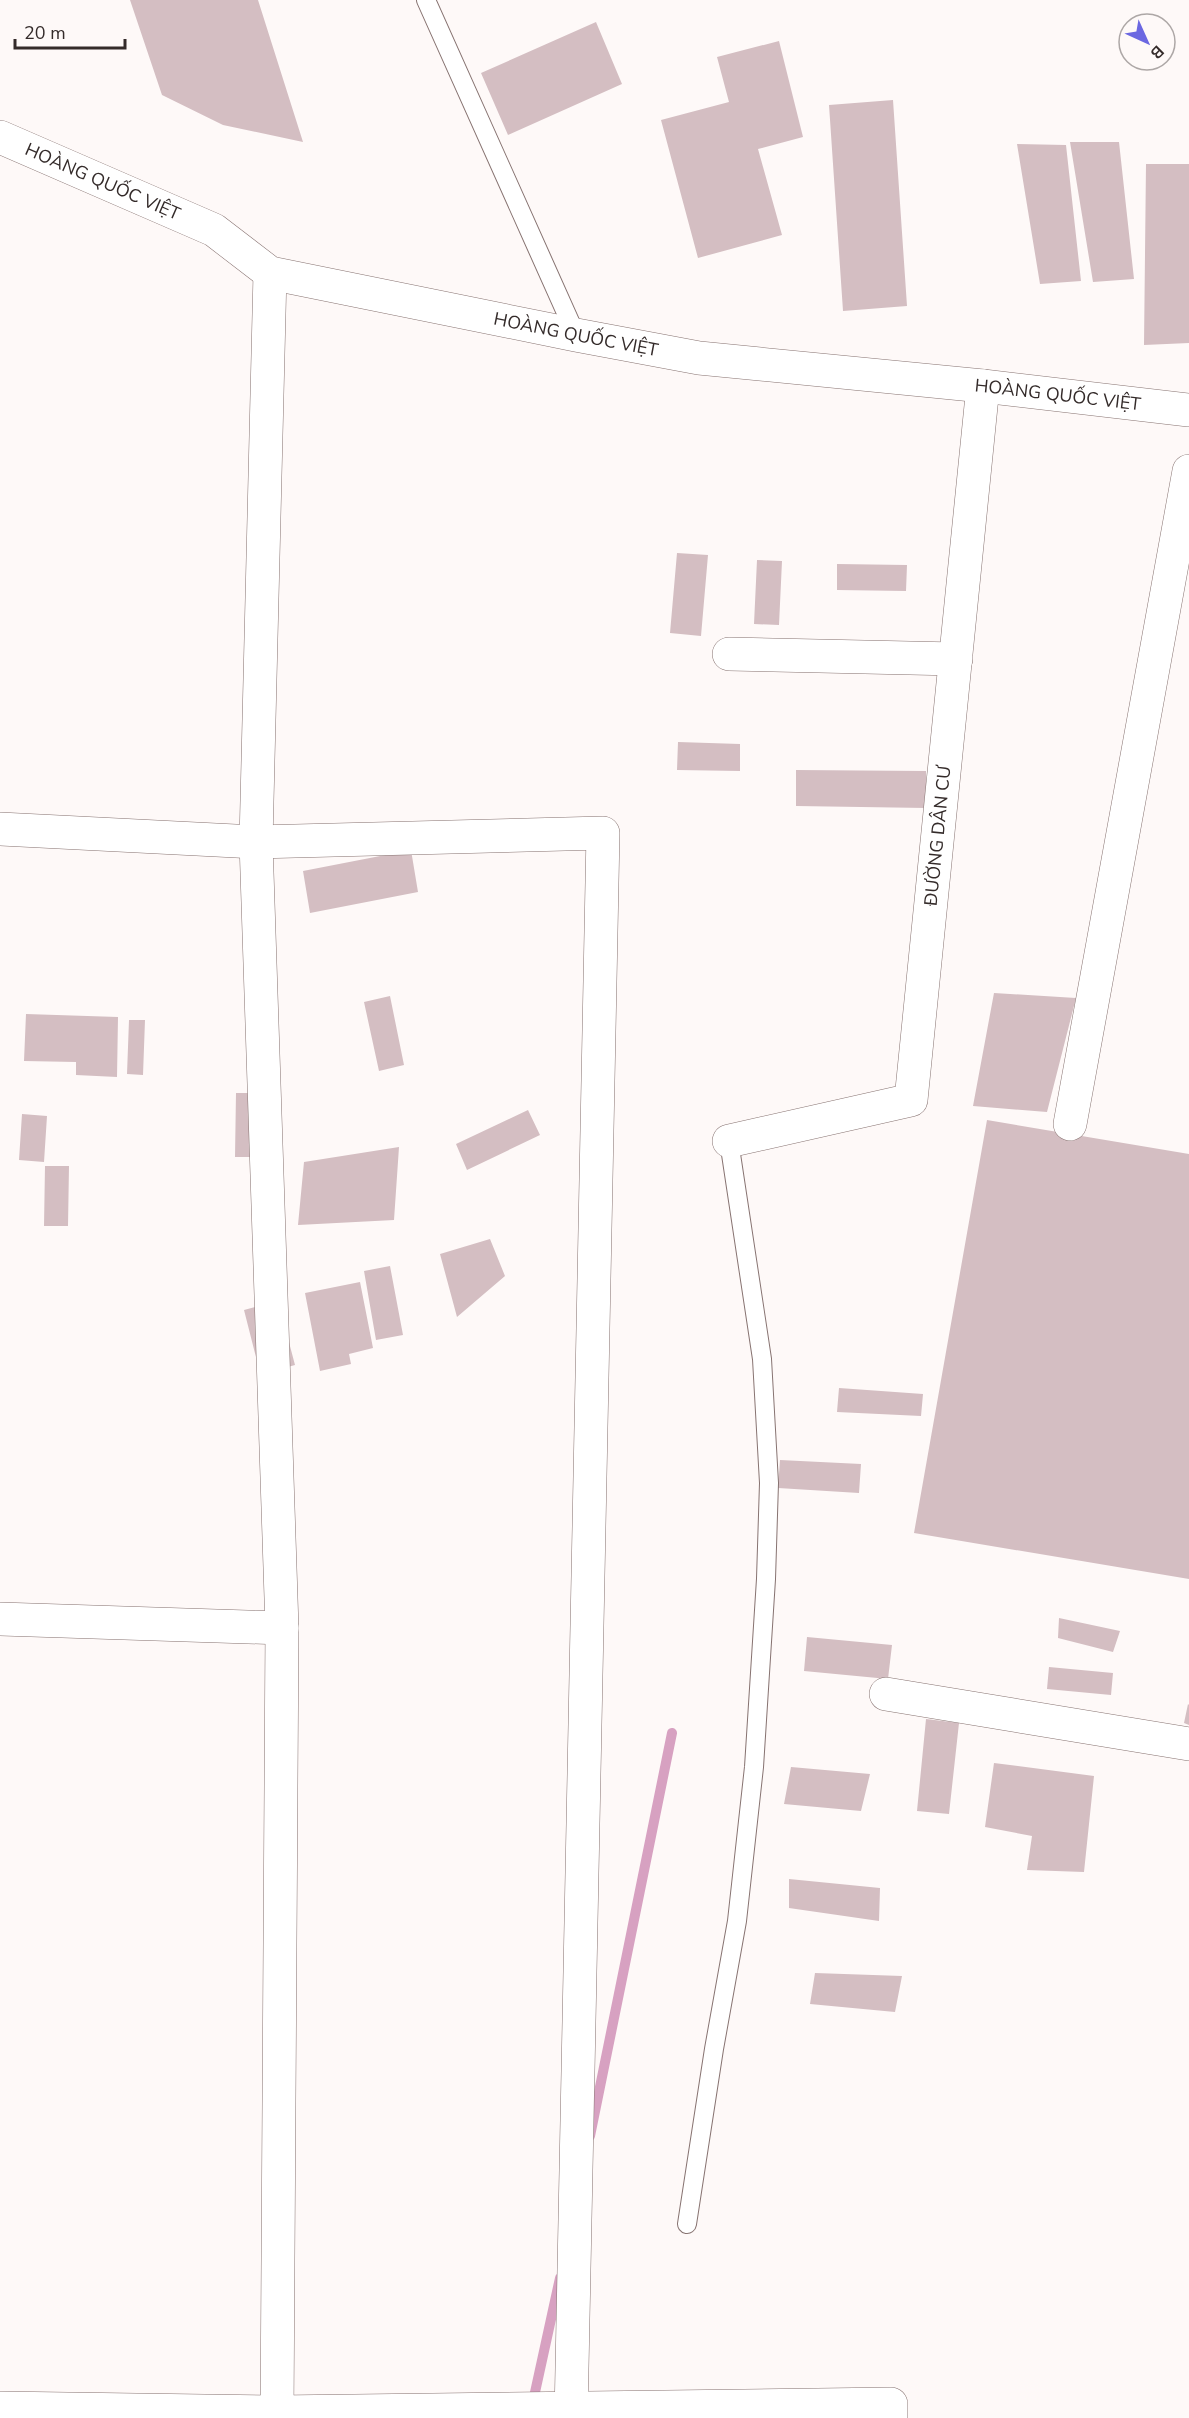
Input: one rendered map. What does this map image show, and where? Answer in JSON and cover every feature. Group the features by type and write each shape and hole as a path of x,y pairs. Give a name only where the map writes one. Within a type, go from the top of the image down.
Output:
{"street":[{"name":"HOÀNG QUỐC VIỆT","path":"0,136 214,230 270,273 699,358 982,386 1189,410"},
{"path":"270,273 256,843 282,1628 277,2415"},
{"name":"ĐƯỜNG DÂN CƯ","path":"729,1141 911,1100 982,386"},
{"path":"1070,1124 1189,471"},
{"path":"729,654 956,659"},
{"path":"0,829 256,843 603,833 571,2413"},
{"path":"0,1619 282,1628"},
{"path":"886,1694 1189,1743"},
{"path":"0,2409 277,2415 571,2413 891,2404 891,2418"}],"lane":[{"path":"426,0 576,335"},
{"path":"687,2224 714,2049 737,1921 754,1767 766,1579 769,1483 762,1359 729,1141"}],"building":[{"path":"130,0 258,0 303,142 223,125 162,95"},
{"path":"596,22 622,84 508,135 481,73"},
{"path":"779,41 803,137 758,149 782,235 698,258 661,120 729,102 717,57"},
{"path":"893,100 907,306 843,311 829,105"},
{"path":"1070,142 1119,142 1134,279 1093,282"},
{"path":"1017,144 1066,145 1081,281 1040,284"},
{"path":"1146,164 1189,164 1189,343 1144,345"},
{"path":"677,553 708,555 701,636 670,633"},
{"path":"757,560 782,561 779,625 754,624"},
{"path":"837,564 907,565 906,591 837,590"},
{"path":"678,742 740,744 740,771 677,770"},
{"path":"796,770 926,771 926,808 796,806"},
{"path":"411,850 418,892 310,913 303,871"},
{"path":"994,993 1076,998 1047,1112 973,1106"},
{"path":"390,996 404,1065 379,1071 364,1002"},
{"path":"26,1014 118,1017 117,1077 76,1075 76,1062 24,1061"},
{"path":"129,1020 145,1020 143,1075 127,1074"},
{"path":"236,1093 265,1093 264,1157 235,1157"},
{"path":"528,1110 540,1135 467,1170 456,1144"},
{"path":"22,1114 47,1116 44,1162 19,1160"},
{"path":"987,1120 1189,1154 1189,1579 914,1533"},
{"path":"399,1147 394,1220 298,1225 304,1162"},
{"path":"45,1166 69,1166 68,1226 44,1226"},
{"path":"490,1239 505,1276 457,1317 440,1254"},
{"path":"390,1266 403,1335 376,1340 364,1271"},
{"path":"360,1282 373,1348 349,1354 351,1364 320,1371 305,1293"},
{"path":"278,1301 295,1365 277,1370 258,1365 244,1310"},
{"path":"839,1388 923,1394 921,1416 837,1412"},
{"path":"780,1460 861,1464 859,1493 778,1488"},
{"path":"1059,1618 1120,1631 1113,1652 1058,1638"},
{"path":"807,1637 892,1645 888,1679 804,1671"},
{"path":"1049,1667 1113,1673 1111,1695 1047,1689"},
{"path":"1189,1705 1189,1725 1184,1723"},
{"path":"926,1719 959,1723 949,1814 917,1811"},
{"path":"994,1763 1094,1776 1084,1872 1027,1870 1032,1836 985,1827"},
{"path":"791,1767 870,1774 861,1811 784,1804"},
{"path":"789,1879 880,1888 879,1921 789,1908"},
{"path":"815,1973 902,1976 895,2012 810,2004"}],"waterway":[{"path":"590,2136 672,1733"},
{"path":"532,2406 560,2278"}]}
